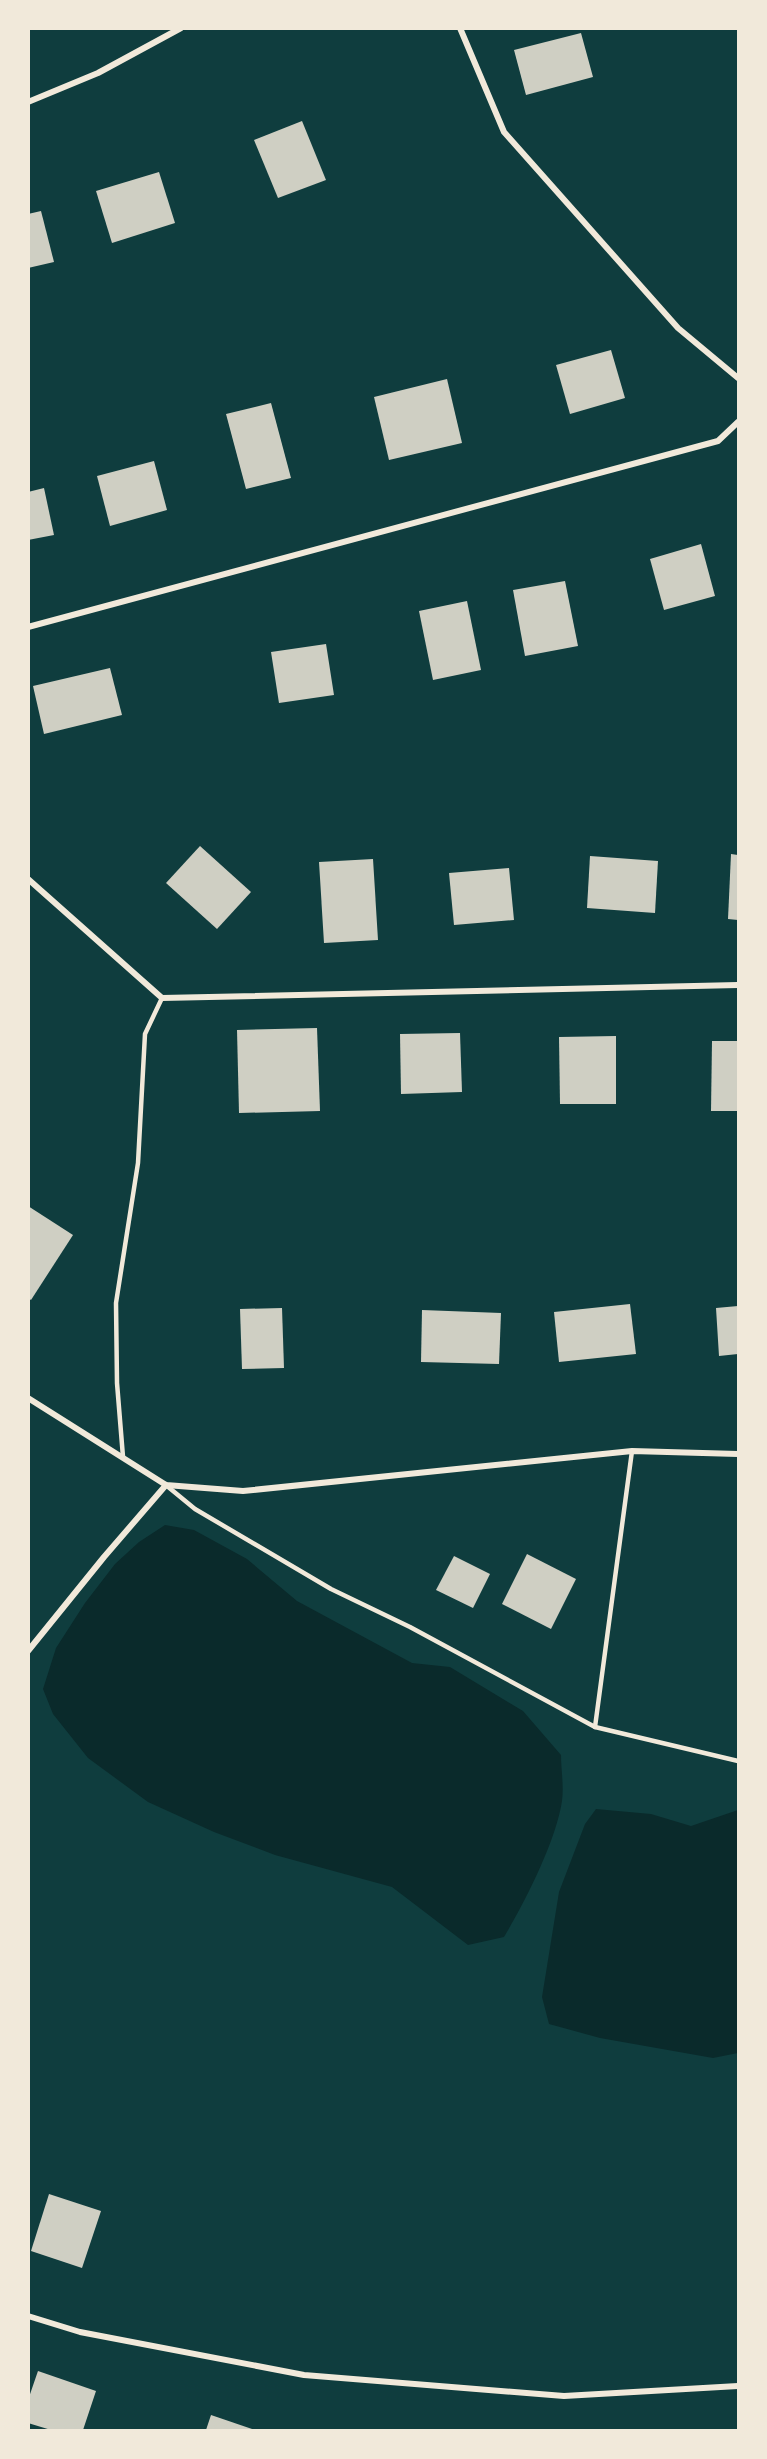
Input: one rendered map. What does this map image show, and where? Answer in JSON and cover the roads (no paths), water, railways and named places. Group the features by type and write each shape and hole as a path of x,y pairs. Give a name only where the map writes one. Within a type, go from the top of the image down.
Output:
{"street":[{"path":"28,102 98,73 181,28"},
{"path":"460,28 504,132 678,328 738,378"},
{"path":"28,627 717,441 738,422"},
{"path":"28,879 162,998 738,985"},
{"path":"28,1398 166,1485 243,1491 632,1451 738,1454"},
{"path":"28,1651 166,1485"},
{"path":"28,2316 80,2332 304,2375 564,2396 738,2386"}],"lane":[{"path":"123,1458 117,1383 116,1303 138,1163 145,1034 162,998"},
{"path":"595,1727 632,1451"},
{"path":"166,1485 195,1509 331,1589 410,1627 595,1727 738,1761"}],"water":[{"path":"165,1525 194,1530 247,1559 297,1601 412,1663 450,1667 523,1711 561,1755 563,1784 559,1817 547,1852 504,1937 468,1945 392,1887 275,1855 214,1832 148,1802 88,1758 53,1714 43,1689 56,1648 85,1603 115,1564 139,1542"},
{"path":"596,1809 651,1814 691,1826 738,1810 738,2053 713,2058 600,2038 549,2024 542,1997 559,1892 585,1824"}]}
